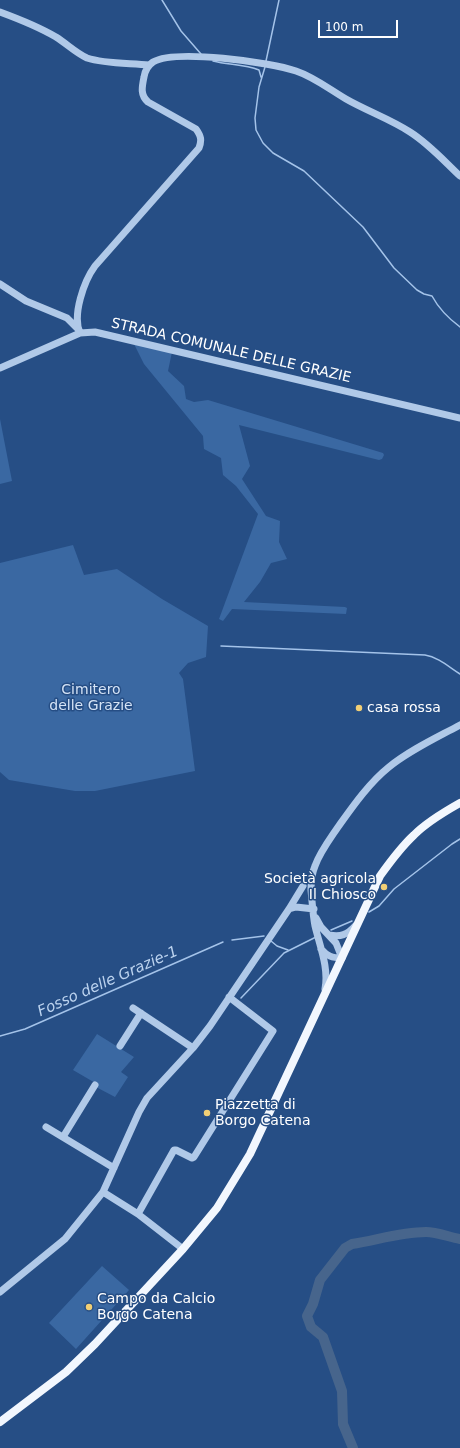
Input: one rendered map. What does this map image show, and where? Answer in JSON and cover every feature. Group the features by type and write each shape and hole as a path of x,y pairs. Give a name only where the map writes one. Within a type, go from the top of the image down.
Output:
{"main road":[{"path":"0,1422 66,1372 95,1344 183,1249 217,1208 250,1154 380,876 393,858 414,835 434,819 460,804"}],"street":[{"path":"0,12 25,21 89,58 101,61 149,65"},
{"path":"79,331 78,310 88,276 95,266 199,148 202,142 201,135 196,129 148,102 144,98 142,92 146,70 149,65 154,62 162,59 197,56 277,65 296,71 311,78 364,109 410,132 425,143 460,176"},
{"path":"0,284 26,302 67,318 79,331"},
{"name":"STRADA COMUNALE DELLE GRAZIE","path":"0,368 79,331 95,332 460,418"},
{"path":"323,998 327,979 315,924 312,890 314,867 324,848 353,806 375,779 390,766 407,755 460,725"},
{"path":"0,1292 65,1239 103,1192 139,1112 147,1098 193,1048 210,1026 303,886"},
{"path":"289,909 296,907 314,909"},
{"path":"314,909 317,920 336,943 342,958 334,958 326,955 321,949"},
{"path":"329,935 337,936 348,934 359,922"},
{"path":"138,1214 174,1150 192,1158 194,1157 274,1031 229,997"},
{"path":"133,1008 193,1048"},
{"path":"120,1046 141,1013"},
{"path":"63,1137 95,1085"},
{"path":"46,1127 114,1168"},
{"path":"103,1192 138,1214 183,1249"}],"green space":[{"path":"134,344 172,352 168,371 184,386 186,399 194,402 208,400 383,453 384,455 382,459 379,460 239,425 250,466 242,479 266,516 280,521 279,542 287,559 271,563 260,582 244,602 345,607 347,608 346,614 232,609 223,621 219,619 258,514 236,486 223,475 221,458 204,449 203,436 144,364"},
{"path":"0,419 12,481 0,484"},
{"name":"Cimitero delle Grazie","path":"73,545 84,575 117,569 162,599 208,626 206,657 188,663 179,673 183,679 195,771 95,791 75,791 9,780 0,772 0,563"},
{"path":"97,1034 134,1057 121,1072 128,1077 115,1097 96,1087 97,1084 73,1070"},
{"name":"Campo da Calcio Borgo Catena","path":"102,1266 129,1290 76,1349 49,1323"}],"waterway":[{"path":"162,0 181,31 201,54"},
{"path":"266,61 279,0"},
{"path":"213,61 253,68 259,70 261,77"},
{"path":"265,67 259,87 255,118 256,130 263,143 273,153 304,171 363,227 394,268 417,290 432,296 444,313 460,327"},
{"path":"221,646 425,655 439,660 460,674"},
{"name":"Fosso delle Grazie-1","path":"369,912 379,906 394,889 460,839"},
{"name":"Fosso delle Grazie-1","path":"331,930 352,921"},
{"name":"Fosso delle Grazie-1","path":"232,940 264,936"},
{"path":"241,998 284,953 316,937"},
{"name":"Fosso delle Grazie-1","path":"271,941 277,946 288,950"},
{"name":"Fosso delle Grazie-1","path":"0,1036 25,1029 223,942"},
{"path":"353,1448 343,1424 342,1391 323,1337 311,1327 307,1316 313,1304 320,1280 345,1248 352,1244 417,1232 434,1233 460,1239"}],"place":[{"name":"casa rossa","path":"359,708"},
{"name":"Società agricola Il Chiosco","path":"384,887"},
{"name":"Piazzetta di Borgo Catena","path":"207,1113"},
{"name":"Campo da Calcio Borgo Catena","path":"89,1307"}]}
